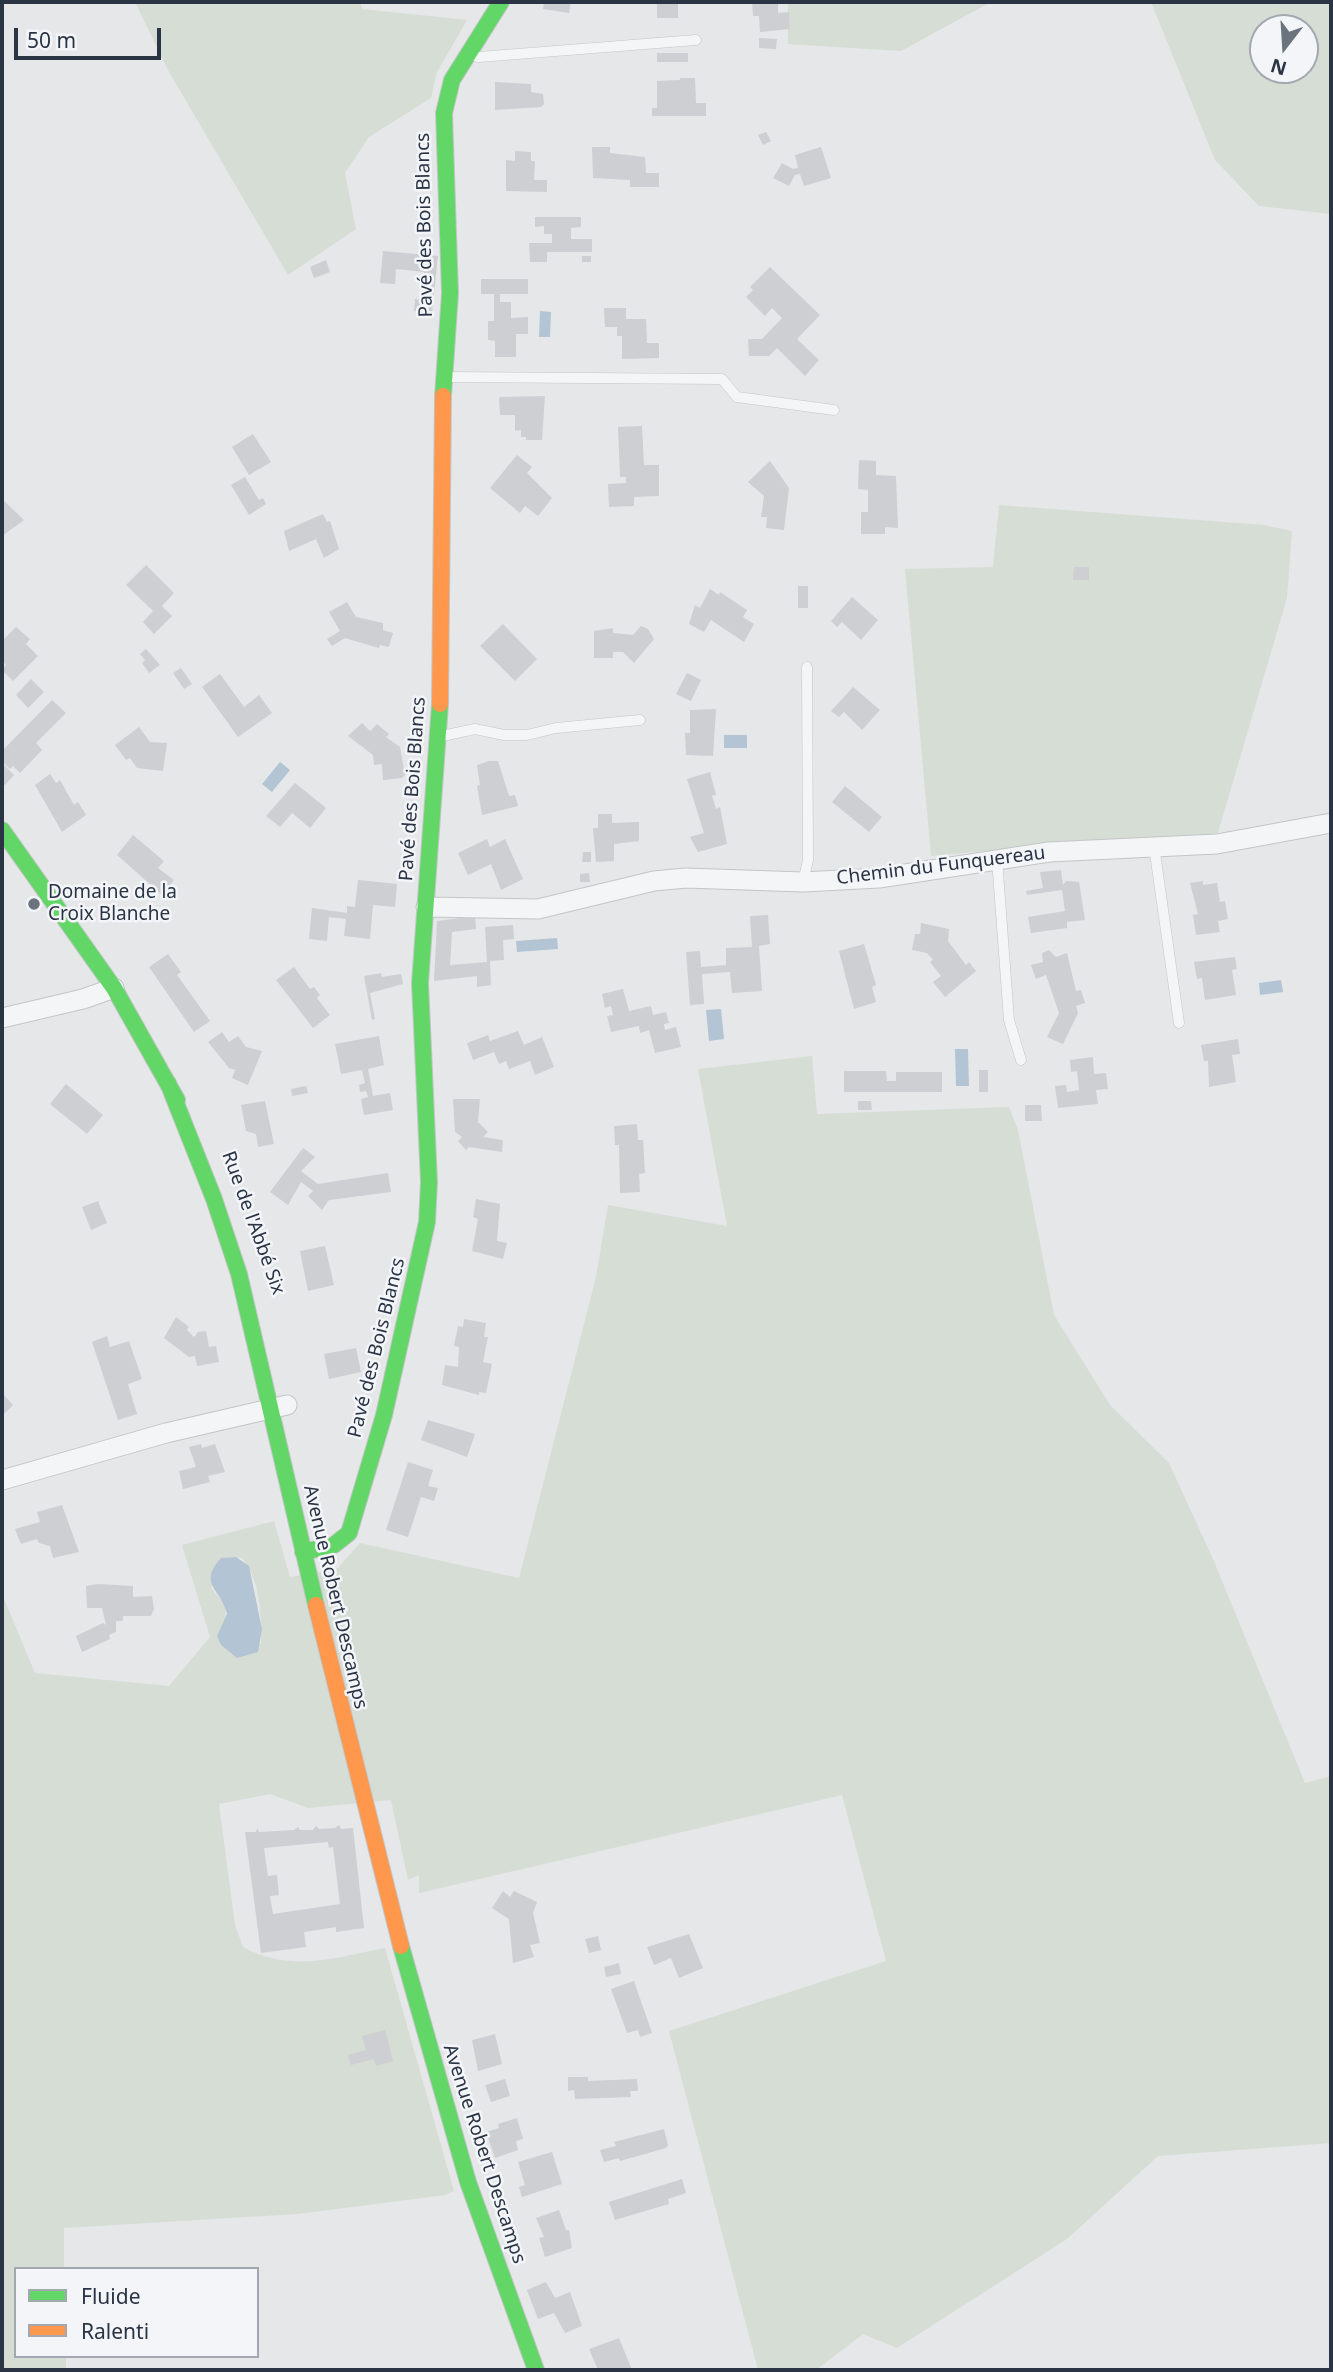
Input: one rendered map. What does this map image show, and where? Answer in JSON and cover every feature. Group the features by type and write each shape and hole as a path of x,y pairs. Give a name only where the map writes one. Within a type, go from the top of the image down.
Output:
{"main road":[{"name":"Pavé des Bois Blancs","path":"311,1550 344,1541 349,1533 384,1415 423,1248 429,1182 420,983 438,737 444,578 444,377 450,284 444,113 448,91 467,54 501,2"},
{"name":"Rue de l'Abbé Six","path":"2,830 114,988 205,1152 230,1210 278,1365"},
{"name":"Rue de l'Abbé Six","path":"168,1083 214,1199 255,1335"},
{"name":"Avenue Robert Descamps","path":"255,1335 280,1401 381,1867 412,1990 466,2174 536,2370"}],"street":[{"name":"Chemin du Funquereau","path":"426,906 538,909 654,881 686,878 803,881 879,878 1071,850 1217,844 1331,823"},
{"path":"2,1018 83,999 114,988"},
{"path":"2,1480 280,1401"}],"lane":[{"path":"467,54 479,57 695,40"},
{"path":"444,377 722,379 737,397 834,410"},
{"path":"803,881 808,860 807,667"},
{"path":"438,737 474,729 504,735 527,735 556,728 640,720"},
{"path":"1154,846 1179,1023"},
{"path":"997,859 1009,1020 1021,1060"}],"shaded area":[{"path":"135,2 360,2 362,9 467,20 437,72 431,98 369,137 345,173 356,229 288,275 168,70"},
{"path":"788,2 991,2 901,51 788,44"},
{"path":"1151,2 1331,2 1331,214 1259,206 1215,160"},
{"path":"999,505 1264,525 1292,531 1287,598 1217,836 1075,843 931,856 905,569 993,567"},
{"path":"812,1056 817,1114 1009,1107 1018,1130 1054,1315 1110,1405 1169,1463 1213,1559 1305,1783 1331,1776 1331,2143 1158,2156 1067,2239 897,2348 863,2334 816,2370 758,2370 669,2031 886,1961 842,1795 419,1893 419,1875 408,1880 391,1800 308,1808 270,1794 219,1804 235,1925 243,1947 278,1960 296,1961 330,1959 385,1948 454,2191 445,2195 298,2214 64,2228 64,2267 14,2267 14,2358 66,2358 66,2370 2,2370 2,1594 35,1673 169,1686 210,1637 182,1545 274,1521 290,1577 337,1569 360,1543 519,1578 596,1277 608,1205 727,1226 698,1069","holes":["228,1557 242,1558 256,1587 261,1644 226,1623 225,1606 211,1588"]}],"water":[{"path":"540,311 551,312 550,337 539,337"},
{"path":"724,735 747,735 747,748 724,748"},
{"path":"280,762 290,770 272,792 262,784"},
{"path":"557,938 558,949 517,952 516,941"},
{"path":"1281,980 1283,992 1260,995 1259,983"},
{"path":"721,1009 724,1039 709,1041 706,1010"},
{"path":"955,1049 968,1049 969,1086 956,1086"},
{"path":"236,1557 249,1566 262,1629 258,1652 237,1658 221,1645 217,1636 227,1614 211,1581 214,1567 221,1558"}],"building":[{"path":"544,2 571,2 569,13 543,9"},
{"path":"657,2 678,2 678,18 657,18"},
{"path":"752,2 778,2 778,13 789,12 790,29 760,32 759,16 753,16"},
{"path":"759,38 777,39 776,49 759,48"},
{"path":"657,53 688,53 688,62 657,62"},
{"path":"695,78 696,103 706,103 706,116 652,116 652,108 657,108 657,81"},
{"path":"495,82 531,84 531,92 543,94 544,104 541,107 495,110"},
{"path":"766,132 771,141 763,145 758,135"},
{"path":"592,147 610,147 610,153 645,157 646,173 659,173 659,187 630,187 630,180 593,178"},
{"path":"821,147 831,178 804,186 800,174 795,175 789,186 773,178 782,163 793,169 798,168 795,155"},
{"path":"515,151 531,152 531,161 535,161 534,180 547,180 547,192 506,191 506,160 515,161"},
{"path":"535,217 581,217 581,227 571,228 571,239 592,239 592,252 547,252 547,262 530,262 529,243 552,243 552,234 544,234 544,226 535,227"},
{"path":"383,251 438,256 432,313 414,311 415,299 422,300 424,272 396,269 395,284 380,283"},
{"path":"582,256 591,256 591,262 582,262"},
{"path":"326,260 330,272 314,278 310,267"},
{"path":"770,267 820,315 797,339 819,360 805,376 777,348 769,356 749,356 748,339 762,339 782,318 772,308 765,316 746,297 753,290 750,287"},
{"path":"481,279 528,279 528,294 500,294 500,302 511,302 511,318 528,317 528,334 516,334 516,357 495,357 495,341 488,340 488,321 494,321 494,294 481,294"},
{"path":"604,308 626,308 626,319 646,319 647,343 659,343 659,358 622,359 622,336 617,336 617,327 605,327"},
{"path":"545,396 542,440 526,440 526,437 521,437 521,430 515,431 515,415 500,415 499,397"},
{"path":"642,426 644,465 659,465 659,496 634,497 634,506 609,507 608,484 626,483 626,477 620,477 618,427"},
{"path":"253,434 271,462 249,475 232,447"},
{"path":"517,455 532,467 527,473 552,498 538,516 525,506 520,513 490,488"},
{"path":"859,460 876,461 876,475 896,476 898,528 885,527 885,534 861,534 861,512 868,512 868,490 858,489"},
{"path":"770,461 789,488 784,530 766,528 767,517 761,517 764,496 748,482"},
{"path":"245,477 259,500 263,498 266,504 249,515 231,485"},
{"path":"2,499 24,520 2,536"},
{"path":"323,514 327,522 330,521 339,549 324,558 316,539 289,551 284,531"},
{"path":"146,565 174,593 162,606 172,616 154,634 143,622 153,611 126,585"},
{"path":"1074,567 1089,567 1089,580 1073,580"},
{"path":"798,586 808,586 808,608 798,608"},
{"path":"710,589 719,595 720,592 747,610 743,617 754,624 744,642 711,620 704,632 689,624 695,605 700,608"},
{"path":"852,597 878,620 861,640 842,622 837,627 831,621"},
{"path":"347,602 356,617 383,623 383,630 393,633 389,647 380,645 379,648 345,638 332,646 327,639 340,631 329,612"},
{"path":"503,624 537,659 515,681 480,646"},
{"path":"641,626 648,629 654,639 634,663 623,652 613,652 613,658 594,658 594,631 613,628 613,633 633,635"},
{"path":"16,627 30,639 26,644 38,656 13,681 2,670 6,665 2,660 2,641"},
{"path":"146,649 160,665 149,673 140,654"},
{"path":"181,668 192,684 184,689 173,673"},
{"path":"687,673 701,680 691,701 676,694"},
{"path":"220,674 244,707 259,695 272,713 238,737 202,687"},
{"path":"31,679 44,692 28,708 16,695"},
{"path":"853,687 880,710 862,730 844,712 839,717 831,711"},
{"path":"52,700 66,713 36,743 42,750 20,773 13,766 10,769 2,761 2,751"},
{"path":"716,709 713,756 686,755 685,733 690,733 690,710"},
{"path":"362,723 370,731 377,724 389,734 386,737 400,747 405,775 402,778 383,780 382,764 374,765 373,755 348,736"},
{"path":"139,727 150,742 167,743 163,771 137,768 130,758 126,760 115,745"},
{"path":"498,761 509,796 515,795 518,806 482,815 477,765"},
{"path":"2,763 14,775 5,785 2,782"},
{"path":"710,772 716,795 712,796 716,809 720,807 727,844 698,852 690,837 704,833 687,779"},
{"path":"50,774 56,783 60,780 74,805 78,802 86,815 62,832 35,785"},
{"path":"295,783 326,808 310,828 292,813 280,827 266,816"},
{"path":"845,786 882,817 869,832 832,802"},
{"path":"598,814 612,814 612,823 639,822 639,841 614,844 614,861 596,862 593,828 598,828"},
{"path":"133,835 164,861 158,868 174,880 162,895 117,855"},
{"path":"487,839 490,847 505,839 523,879 501,890 491,864 468,875 458,853"},
{"path":"583,852 591,852 591,862 582,862"},
{"path":"1061,870 1063,885 1066,881 1079,882 1085,920 1067,922 1067,928 1031,933 1028,917 1065,911 1062,890 1027,895 1026,891 1043,888 1040,872"},
{"path":"589,873 590,882 580,882 580,874"},
{"path":"358,880 397,884 395,907 373,905 370,939 344,936 346,919 329,917 327,941 309,939 312,908 347,913 347,906 355,907"},
{"path":"1203,881 1203,885 1217,883 1220,902 1225,901 1228,919 1218,921 1220,932 1196,935 1193,915 1198,914 1190,883"},
{"path":"768,915 770,944 759,946 762,991 732,993 730,972 702,974 704,1004 690,1005 686,952 700,951 701,967 726,965 726,948 752,947 750,916"},
{"path":"475,916 476,929 452,932 450,965 487,962 485,927 513,925 514,939 503,940 504,960 490,961 491,985 477,987 477,976 434,981 437,921"},
{"path":"921,923 949,929 948,941 966,965 969,962 976,971 945,997 933,982 941,976 930,962 933,960 927,953 912,950 915,934 920,934"},
{"path":"864,944 876,985 872,987 876,1002 854,1009 839,951"},
{"path":"1049,950 1056,957 1067,953 1076,991 1081,990 1085,1003 1076,1006 1078,1013 1063,1044 1047,1037 1059,1013 1046,975 1036,979 1031,965 1043,962 1042,953"},
{"path":"168,954 181,972 177,975 210,1021 194,1032 149,967"},
{"path":"1235,957 1237,969 1232,970 1236,995 1205,1000 1202,978 1197,979 1194,962"},
{"path":"294,967 310,989 314,987 320,995 317,998 330,1015 313,1028 276,980"},
{"path":"381,973 382,977 401,974 403,984 370,993 375,1019 372,1020 364,976"},
{"path":"623,989 629,1011 651,1006 653,1015 666,1012 669,1023 664,1024 665,1030 676,1027 681,1047 655,1053 649,1030 640,1033 639,1026 611,1032 607,1016 613,1015 611,1006 605,1008 602,994"},
{"path":"518,1031 524,1045 542,1037 554,1067 535,1075 530,1061 509,1069 506,1061 499,1064 494,1052 473,1060 467,1043 488,1035 490,1041"},
{"path":"222,1032 229,1042 238,1036 246,1047 262,1051 248,1085 232,1078 235,1070 229,1068 208,1042"},
{"path":"379,1036 384,1065 368,1069 373,1096 390,1093 393,1110 364,1115 361,1099 368,1097 366,1091 360,1092 359,1085 365,1083 362,1070 341,1074 335,1044"},
{"path":"1238,1039 1240,1054 1232,1055 1236,1082 1209,1087 1208,1061 1204,1061 1201,1045"},
{"path":"1093,1057 1094,1074 1106,1073 1108,1089 1096,1090 1098,1104 1058,1108 1055,1086 1066,1085 1067,1092 1079,1090 1077,1071 1071,1072 1070,1060"},
{"path":"979,1070 988,1070 988,1092 979,1092"},
{"path":"844,1071 886,1071 887,1081 896,1081 896,1072 942,1072 942,1092 844,1092"},
{"path":"66,1084 103,1115 87,1134 50,1104"},
{"path":"306,1086 308,1093 292,1096 291,1089"},
{"path":"453,1099 480,1099 478,1122 488,1132 483,1137 503,1140 502,1152 469,1147 466,1150 458,1141 462,1137 455,1132"},
{"path":"265,1101 274,1144 258,1147 256,1134 246,1131 241,1105"},
{"path":"858,1101 871,1101 872,1110 858,1110"},
{"path":"1025,1105 1041,1105 1042,1121 1025,1121"},
{"path":"637,1124 638,1140 643,1140 645,1173 639,1174 640,1192 620,1193 619,1145 615,1145 614,1126"},
{"path":"303,1148 315,1157 301,1171 318,1184 388,1173 391,1192 329,1200 322,1210 308,1196 313,1191 301,1182 288,1205 270,1192"},
{"path":"476,1199 500,1204 497,1241 507,1243 503,1259 472,1251 478,1219 473,1217"},
{"path":"98,1201 107,1223 91,1230 82,1207"},
{"path":"325,1246 334,1285 308,1291 300,1251"},
{"path":"176,1317 189,1327 187,1330 194,1337 198,1332 206,1331 209,1347 216,1346 219,1362 197,1366 195,1356 189,1357 164,1338"},
{"path":"464,1319 486,1323 484,1337 488,1337 483,1362 492,1364 486,1393 479,1392 479,1395 442,1385 445,1365 458,1367 459,1347 454,1346 458,1326 463,1327"},
{"path":"107,1336 110,1347 129,1341 142,1379 128,1384 137,1414 118,1420 92,1342"},
{"path":"356,1348 361,1372 329,1379 324,1354"},
{"path":"2,1393 13,1405 2,1416"},
{"path":"428,1420 475,1434 467,1457 421,1440"},
{"path":"201,1444 202,1448 215,1444 225,1472 208,1476 210,1482 183,1489 179,1471 196,1467 189,1447"},
{"path":"408,1462 433,1470 428,1486 438,1488 434,1501 421,1497 408,1537 386,1530"},
{"path":"62,1505 79,1552 53,1558 50,1546 39,1543 37,1539 21,1544 15,1529 40,1522 37,1512"},
{"path":"86,1586 133,1586 133,1597 152,1596 154,1609 151,1616 123,1616 123,1621 116,1621 116,1632 109,1635 110,1639 82,1652 76,1636 103,1623 106,1625 102,1608 87,1608"},
{"path":"339,1825 341,1829 353,1828 364,1928 336,1932 336,1927 304,1932 306,1947 261,1953 245,1832 256,1832 257,1828 259,1832 294,1830 298,1827 300,1830 313,1830 316,1826 319,1829 335,1828","holes":["328,1842 329,1848 333,1847 340,1904 273,1914 270,1896 279,1895 277,1875 268,1876 264,1848"]},
{"path":"503,1891 510,1897 514,1891 537,1902 533,1913 540,1943 530,1945 534,1957 513,1963 509,1919 492,1908"},
{"path":"689,1934 703,1968 679,1978 671,1958 654,1965 647,1947"},
{"path":"598,1936 601,1950 589,1953 585,1939"},
{"path":"619,1963 621,1974 606,1977 604,1967"},
{"path":"634,1981 652,2033 640,2037 638,2030 627,2033 611,1989"},
{"path":"385,2030 393,2061 376,2066 374,2059 351,2065 348,2055 366,2050 362,2036"},
{"path":"495,2034 502,2064 478,2071 472,2040"},
{"path":"568,2077 588,2077 588,2081 637,2079 638,2091 630,2091 631,2097 575,2099 574,2090 568,2091"},
{"path":"505,2079 510,2096 491,2102 485,2085"},
{"path":"517,2118 523,2139 516,2141 518,2150 495,2158 486,2132 499,2128 498,2124"},
{"path":"664,2129 668,2145 666,2148 620,2161 619,2158 604,2162 600,2150 616,2146 614,2142"},
{"path":"552,2152 562,2184 522,2197 519,2187 525,2185 518,2162"},
{"path":"682,2179 686,2193 668,2199 669,2204 615,2220 609,2202"},
{"path":"559,2210 566,2230 569,2230 572,2248 545,2257 539,2238 544,2237 536,2218"},
{"path":"546,2282 555,2298 570,2292 582,2326 565,2333 554,2313 538,2319 527,2290"},
{"path":"619,2338 632,2370 598,2370 589,2349"}],"traffic: fast":[{"path":"443,396 450,293 444,113 452,80 501,2"},
{"path":"303,1552 334,1545 349,1533 384,1415 427,1222 429,1182 420,983 440,704"},
{"path":"2,830 114,988 177,1100"},
{"path":"168,1083 214,1199 239,1274 316,1605"},
{"path":"401,1946 468,2182 536,2370"}],"traffic: slow":[{"path":"440,704 443,396"},
{"path":"316,1605 401,1946"}],"place":[{"name":"Domaine de la Croix Blanche","path":"34,904"}]}
